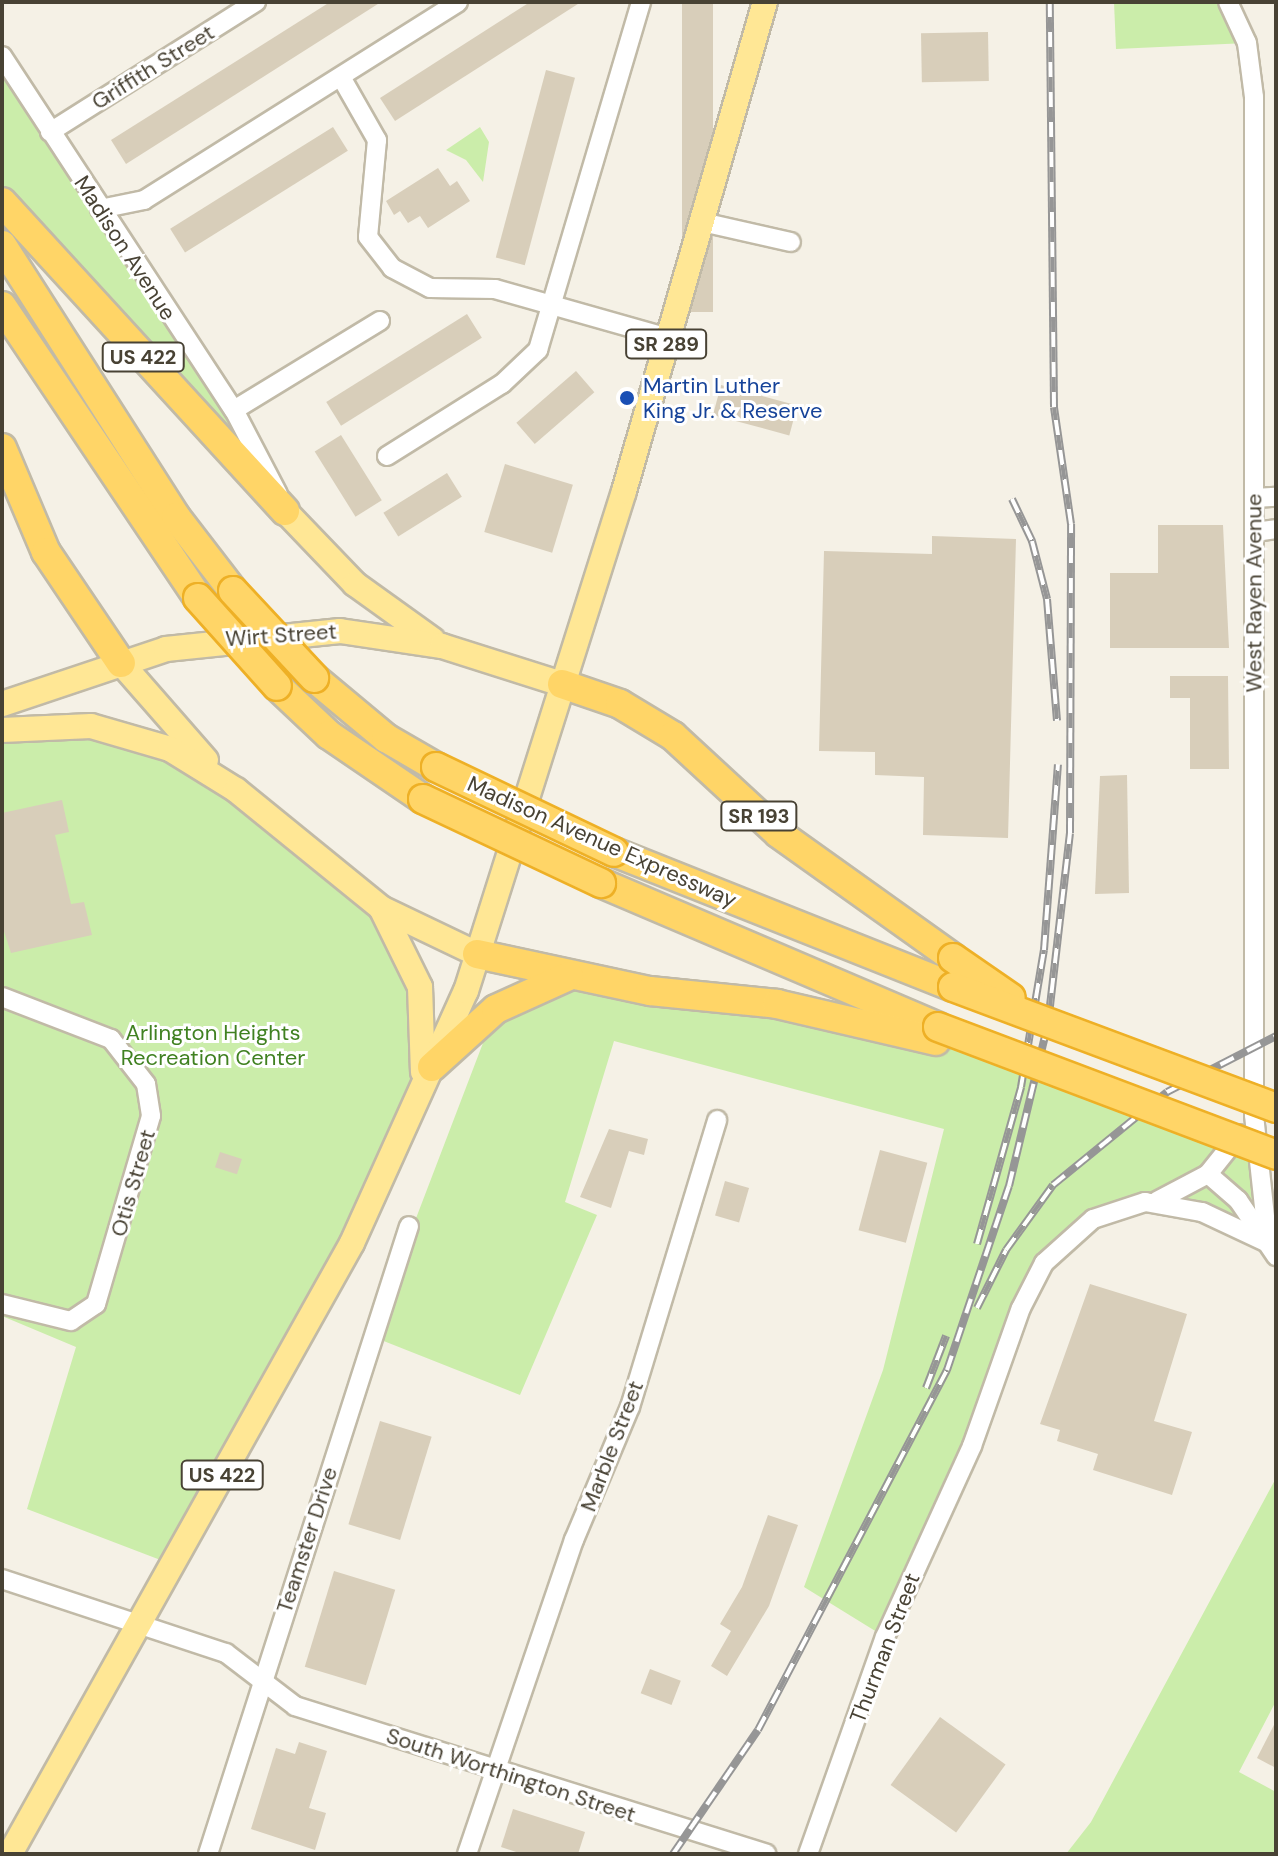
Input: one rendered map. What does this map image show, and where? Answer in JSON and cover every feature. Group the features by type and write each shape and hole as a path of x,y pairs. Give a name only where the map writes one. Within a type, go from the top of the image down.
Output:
{"highway":[{"name":"US 422","path":"2,202 285,511"},
{"name":"Madison Avenue Expressway","path":"2,245 176,517 233,591 314,678 386,738 436,767 614,852 1265,1112"},
{"name":"Madison Avenue Expressway","path":"2,306 198,598 277,686 329,735 423,799 937,1034 1276,1155"},
{"name":"US 422","path":"2,448 46,552 121,663"},
{"name":"SR 193","path":"562,684 620,704 673,736 778,833 1048,1023"},
{"path":"477,954 570,976 777,1004 937,1034"},
{"path":"427,1079 496,1009 570,976"}],"main road":[{"name":"SR 289","path":"562,684 668,338 765,2"},
{"name":"Madison Avenue","path":"285,511 355,584 442,646"},
{"name":"Wirt Street","path":"2,704 121,663 261,634 353,631 442,646 562,684"},
{"name":"US 422","path":"121,663 236,790 381,908 420,987 427,1079"},
{"name":"US 422","path":"10,1854 136,1623 352,1243 427,1079 477,954 562,684"},
{"path":"2,730 50,724 127,732 170,749 236,790"},
{"path":"381,908 477,954"}],"street":[{"name":"Griffith Street","path":"50,132 256,2"},
{"path":"100,209 144,200 458,2"},
{"path":"387,456 523,367 538,350 554,309 641,2"},
{"name":"West Rayen Avenue","path":"1228,2 1247,43 1254,97 1254,498 1265,1112 1272,1249"},
{"name":"Madison Avenue","path":"2,56 234,410 285,511"},
{"path":"341,77 377,140 366,213 379,256 430,288 495,289 554,309 668,338"},
{"path":"702,222 791,242"},
{"path":"234,410 380,321"},
{"path":"1254,498 1276,497"},
{"path":"1255,532 1276,529"},
{"name":"Otis Street","path":"2,997 111,1039 146,1084 151,1116 96,1304 71,1321 2,1304"},
{"path":"1157,1201 1208,1174 1265,1112"},
{"name":"Marble Street","path":"467,1854 574,1540 630,1407 717,1120"},
{"path":"1208,1174 1238,1200 1272,1249"},
{"path":"1157,1201 1223,1219 1272,1249"},
{"name":"Thurman Street","path":"808,1854 885,1637 972,1446 1021,1308 1044,1263 1093,1219 1157,1201"},
{"name":"Teamster Drive","path":"208,1854 409,1226"},
{"name":"South Worthington Street","path":"2,1579 226,1653 295,1706 766,1854"}],"green space":[{"path":"1114,2 1228,2 1247,43 1116,49"},
{"path":"2,56 216,388 285,511 2,202"},
{"path":"480,127 489,142 483,182 466,160 446,150"},
{"name":"Arlington Heights Recreation Center","path":"2,730 149,740 360,893 412,961 421,1090 171,1564 27,1509 76,1347 2,1316"},
{"path":"549,982 860,1021 1051,1073 1235,1141 1254,1115 1268,1243 1202,1212 1114,1210 1044,1263 885,1637 804,1587 883,1370 944,1129 614,1041 565,1202 597,1215 520,1395 371,1336 496,1009"},
{"path":"1276,1478 1276,1701 1239,1772 1276,1792 1276,1854 1066,1854 1091,1822"}],"building":[{"path":"330,2 381,2 126,164 111,140"},
{"path":"530,2 581,2 395,121 380,98"},
{"path":"682,2 713,2 713,312 682,312"},
{"path":"988,32 989,81 922,82 921,33"},
{"path":"546,70 575,78 525,265 496,257"},
{"path":"333,127 348,151 185,252 170,229"},
{"path":"438,168 450,186 457,181 470,201 428,228 420,216 408,223 400,211 394,215 386,201"},
{"path":"467,314 482,338 341,426 326,402"},
{"path":"576,371 594,392 535,444 516,423"},
{"path":"721,385 797,405 789,435 713,415"},
{"path":"341,435 382,500 356,517 315,451"},
{"path":"505,464 573,485 552,553 484,532"},
{"path":"447,473 462,497 398,536 383,513"},
{"path":"1158,525 1223,525 1229,648 1110,648 1110,573 1158,573"},
{"path":"932,536 1016,539 1008,838 923,835 924,777 875,775 875,752 819,751 824,551 932,554"},
{"path":"1170,676 1228,676 1229,769 1190,769 1190,698 1170,698"},
{"path":"1127,775 1129,893 1095,894 1100,776"},
{"path":"62,800 69,832 55,835 71,904 84,902 92,935 11,953 2,925 2,813"},
{"path":"609,1129 648,1139 644,1155 629,1151 611,1208 580,1197"},
{"path":"880,1150 927,1163 906,1243 859,1230"},
{"path":"220,1152 242,1159 237,1174 215,1167"},
{"path":"725,1181 749,1188 739,1222 715,1216"},
{"path":"1090,1284 1187,1314 1154,1421 1192,1432 1172,1495 1093,1470 1098,1454 1057,1441 1060,1430 1040,1424"},
{"path":"380,1421 432,1437 400,1540 348,1524"},
{"path":"768,1515 798,1525 769,1606 727,1676 711,1666 731,1631 720,1624 742,1587"},
{"path":"334,1571 395,1590 366,1685 305,1667"},
{"path":"650,1669 681,1681 671,1705 641,1693"},
{"path":"940,1717 1006,1765 956,1833 891,1785"},
{"path":"1276,1721 1276,1768 1257,1758"},
{"path":"299,1742 327,1751 309,1808 326,1813 315,1850 251,1829 276,1748 295,1754"},
{"path":"513,1809 585,1832 578,1854 522,1854 501,1847"}],"railway":[{"path":"673,1854 758,1730 947,1370 1009,1186 1048,1023 1070,833 1071,524 1054,407 1050,2"},
{"path":"1012,499 1032,541 1047,599 1057,721"},
{"path":"977,1244 1021,1087 1044,950 1058,765"},
{"path":"977,1308 1006,1250 1053,1185 1167,1092 1276,1036"},
{"path":"926,1388 946,1336"}],"place":[{"name":"Martin Luther King Jr. & Reserve","path":"627,398"}]}
